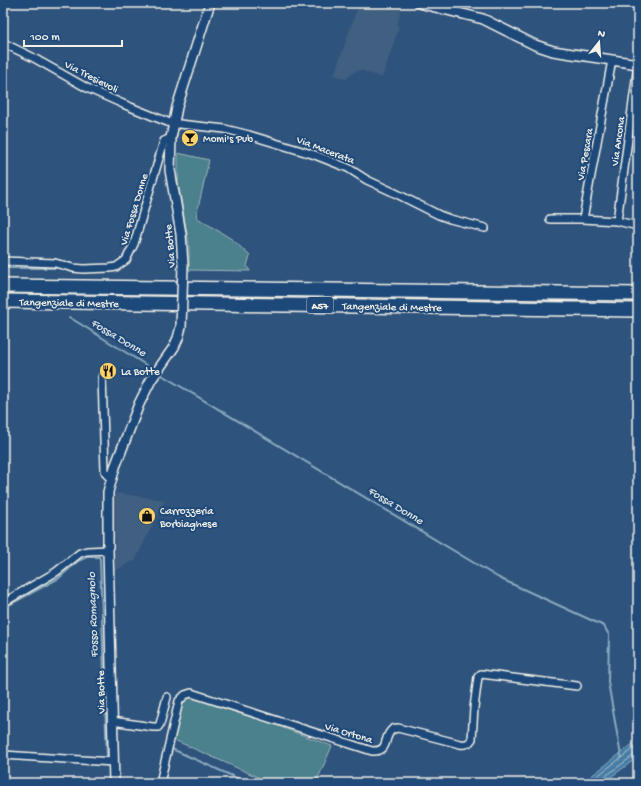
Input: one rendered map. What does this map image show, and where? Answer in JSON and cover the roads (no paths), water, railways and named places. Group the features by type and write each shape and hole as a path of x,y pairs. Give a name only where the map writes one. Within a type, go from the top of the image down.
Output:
{"highway":[{"name":"Tangenziale di Mestre","path":"3,286 638,294"},
{"name":"Tangenziale di Mestre","path":"3,301 638,310"}],"street":[{"name":"Via Botte","path":"114,783 107,503 108,492 111,477 139,404 156,372 174,347 181,327 183,265 181,234 170,170 173,124 177,106 210,3"},
{"path":"420,3 483,19 535,45 553,52 638,64"},
{"name":"Via Tresievoli","path":"3,42 87,88 173,124"},
{"name":"Via Pescara","path":"583,219 612,60"},
{"name":"Via Ancona","path":"617,220 638,64"},
{"name":"Via Macerata","path":"173,124 231,130 315,155 348,168 367,180 440,215 485,228"},
{"name":"Via Fossa Donne","path":"3,261 54,263 83,269 110,268 121,264 126,260 134,244 164,141 172,138"},
{"path":"550,219 617,220 638,226"},
{"path":"102,377 105,472 111,477"},
{"path":"3,601 8,600 56,572 80,553 87,551 108,550"},
{"name":"Via Ortona","path":"160,783 160,777 180,701 185,695 191,693 372,751 377,751 384,747 390,731 393,728 465,745 470,743 472,739 478,677 481,674 577,686"},
{"path":"112,721 158,727 168,697"},
{"path":"3,755 113,762"}],"water":[{"path":"638,740 638,757 603,783 582,783"}],"waterway":[{"name":"Fossa Donne","path":"3,268 56,268"},
{"name":"Fossa Donne","path":"69,317 154,370"},
{"name":"Fossa Donne","path":"160,374 499,578 604,626 609,635 608,682 621,756"},
{"name":"Fosso Romagnolo","path":"3,607 59,578 78,561 87,557 99,557 107,759"},
{"name":"Fosso Romagnolo","path":"172,749 248,783"}],"place":[{"name":"Momi's Pub","path":"190,138"},
{"name":"La Botte","path":"108,371"},
{"name":"Carrozzeria Borbiaghese","path":"147,516"}]}
